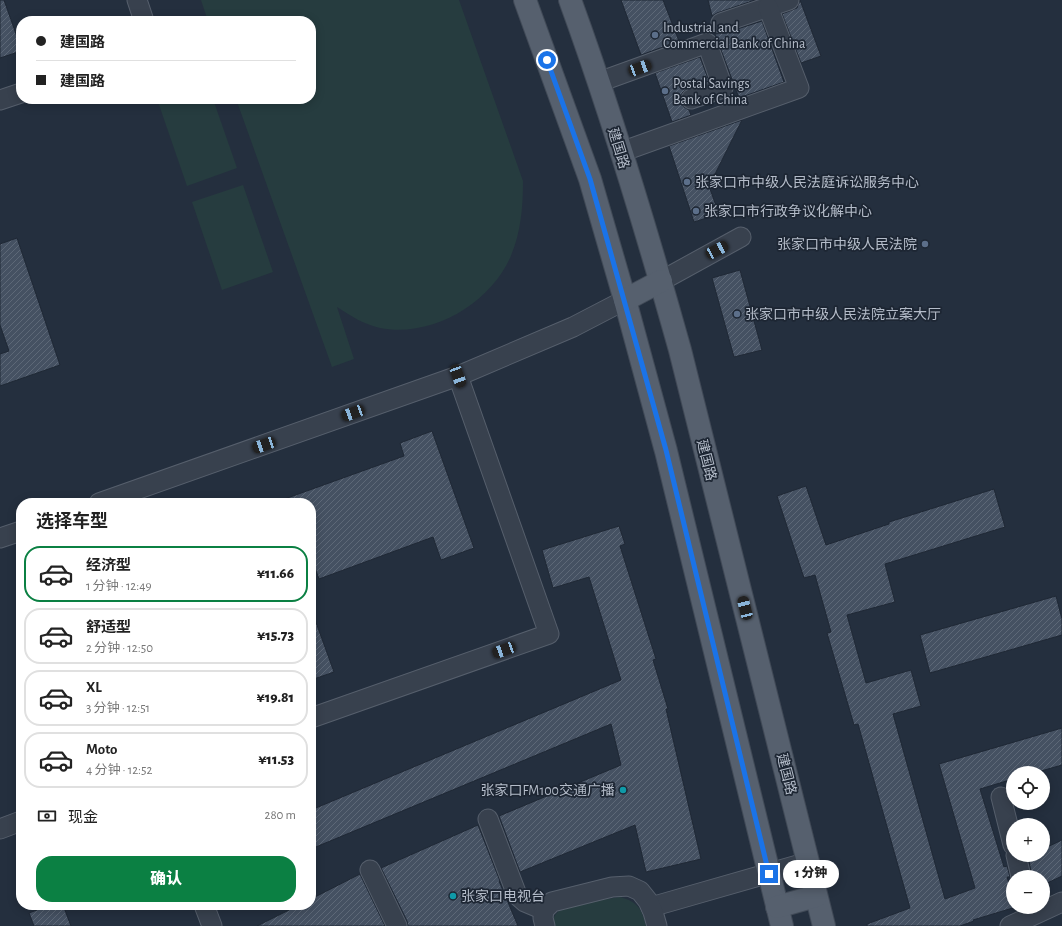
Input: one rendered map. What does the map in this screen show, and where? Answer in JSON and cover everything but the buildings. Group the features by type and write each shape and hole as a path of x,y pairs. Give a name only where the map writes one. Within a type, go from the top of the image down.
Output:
{"main road":[{"path":"525,0 590,179 625,300 666,450 780,917 816,896"},
{"name":"建国路","path":"570,0 599,82 661,281 680,350 824,926"},
{"path":"625,300 661,281"}],"street":[{"path":"137,0 142,16"},
{"path":"721,23 789,0"},
{"path":"621,152 799,88 768,7"},
{"path":"599,82 707,43 723,88 691,99"},
{"path":"0,100 16,94"},
{"path":"661,281 741,237"},
{"path":"113,498 458,376 573,327 625,300"},
{"path":"316,716 548,634 458,376"},
{"path":"0,538 16,533"},
{"path":"1001,797 1006,818"},
{"path":"488,820 517,895 544,918 552,902 612,887 628,886 640,891 648,901 657,926"},
{"path":"0,828 16,823"},
{"path":"651,907 808,862"},
{"path":"370,870 397,926"},
{"path":"1050,906 1062,902"},
{"path":"206,910 212,926"},
{"path":"1010,926 1027,914"}],"green space":[{"path":"201,0 459,0 523,181 521,220 514,249 501,275 488,290 457,314 419,328 400,330 380,328 352,317 337,307 354,359 332,367 238,104 316,104 316,16 206,16"},
{"path":"159,104 215,104 237,168 187,186"},
{"path":"243,185 273,272 222,290 192,202"},
{"path":"620,897 631,901 638,907 643,915 646,926 553,926 554,917 561,910 586,902"}],"place":[{"name":"Industrial and Commercial Bank of China","path":"655,35"},
{"name":"Postal Savings Bank of China","path":"665,91"},
{"name":"张家口市中级人民法庭诉讼服务中心","path":"687,182"},
{"name":"张家口市行政争议化解中心","path":"696,211"},
{"name":"张家口市中级人民法院","path":"925,244"},
{"name":"张家口市中级人民法院立案大厅","path":"737,314"},
{"name":"张家口FM100交通广播","path":"623,790"},
{"name":"张家口电视台","path":"453,896"}],"route":[{"path":"547,60 590,179 666,450 769,874"}]}
